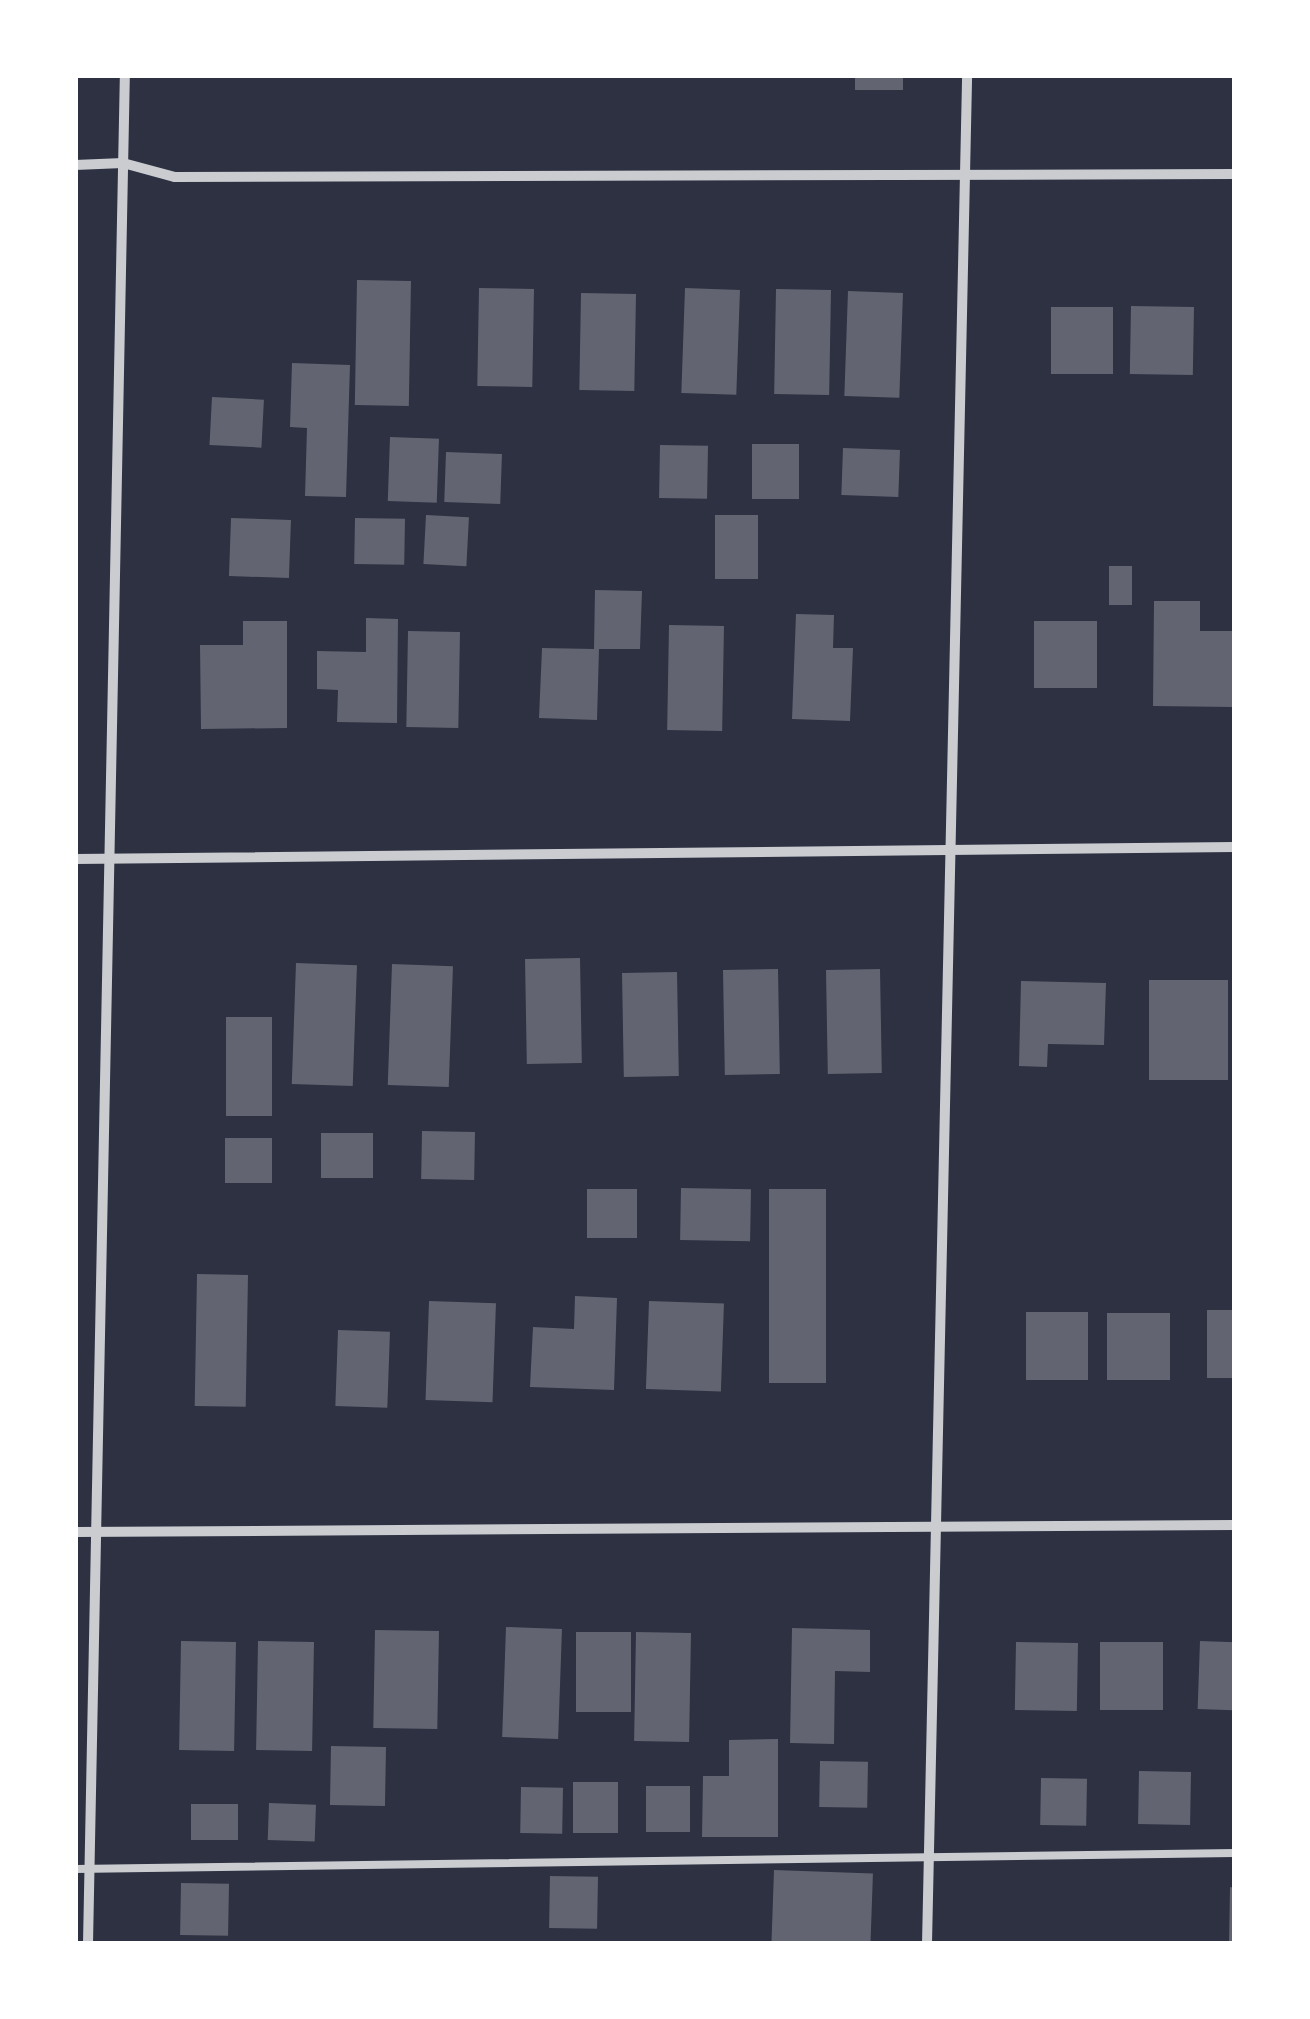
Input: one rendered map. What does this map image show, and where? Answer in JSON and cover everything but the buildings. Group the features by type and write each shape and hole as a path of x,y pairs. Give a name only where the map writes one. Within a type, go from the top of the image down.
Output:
{"street":[{"path":"88,1944 125,75"},
{"path":"927,1944 967,75"},
{"path":"75,165 123,163 175,177 1235,174"},
{"path":"75,858 1235,847"},
{"path":"75,1532 1235,1525"}],"lane":[{"path":"75,1868 1235,1853"}]}
